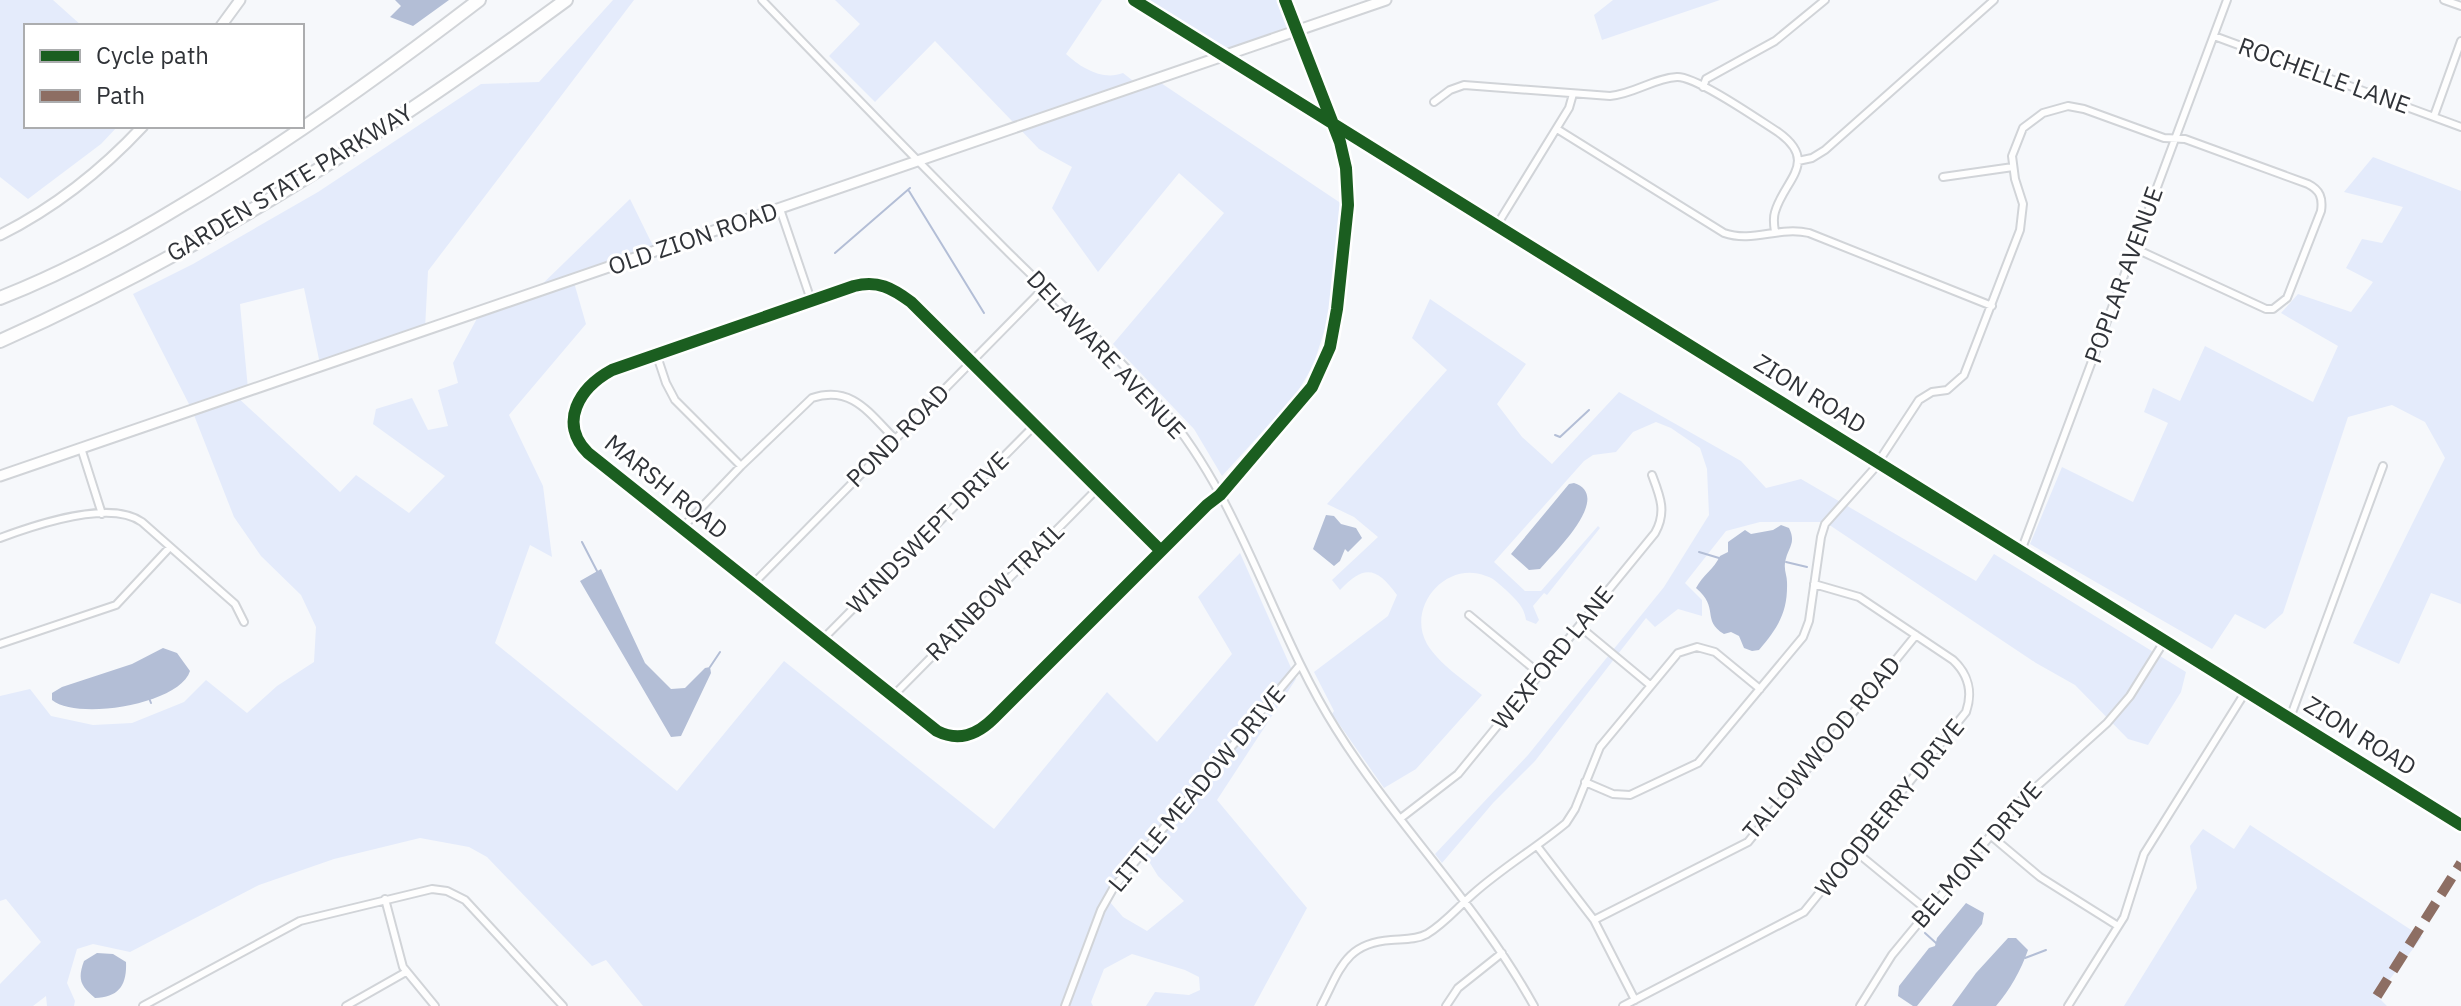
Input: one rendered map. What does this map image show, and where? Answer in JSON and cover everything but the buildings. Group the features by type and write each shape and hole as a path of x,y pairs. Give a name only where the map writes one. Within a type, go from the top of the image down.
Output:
{"highway":[{"name":"GARDEN STATE PARKWAY","path":"304,127 479,0"},
{"name":"GARDEN STATE PARKWAY","path":"0,341 127,281 321,170 467,73 566,0"},
{"name":"GARDEN STATE PARKWAY","path":"0,298 121,241 240,171 302,128"}],"street":[{"path":"222,24 240,0"},
{"name":"DELAWARE AVENUE","path":"762,0 1162,408 1197,454 1220,495 1300,665 1337,731 1502,953 1534,1006"},
{"name":"ZION ROAD","path":"1134,0 2461,825"},
{"path":"1285,0 1333,124"},
{"name":"OLD ZION ROAD","path":"0,476 1386,0"},
{"path":"1703,87 1706,79 1775,41 1825,0"},
{"path":"1798,161 1812,158 1825,150 1994,0"},
{"name":"POPLAR AVENUE","path":"2021,551 2227,0"},
{"path":"2444,0 2461,6"},
{"name":"ROCHELLE LANE","path":"2214,36 2461,127"},
{"name":"ROCHELLE LANE","path":"2434,116 2461,41"},
{"path":"1434,102 1450,90 1464,85 1617,95 1675,77 1687,78 1786,138 1796,151 1798,161 1795,175 1774,214 1775,232"},
{"path":"1497,225 1557,129 1573,94"},
{"path":"1585,782 1613,794 1630,795 1698,763 1804,635 1809,621 1823,527 1879,462 1919,400 1932,392 1947,390 1964,375 2022,221 2023,204 2013,167 2014,146 2023,128 2037,116 2060,107 2084,109 2164,138 2185,139 2308,184 2321,194 2321,211 2287,298 2273,309 2266,309 2134,248"},
{"name":"MARSH ROAD","path":"1161,551 911,302 891,287 869,282 612,370 600,378 574,411 572,428 575,438 588,453 945,736 963,737 981,730 1220,495 1304,398 1330,347 1337,309 1348,198 1344,160 1333,124"},
{"path":"0,235 44,210 86,179 141,128"},
{"path":"1557,129 1724,233 1749,237 1791,230 1815,235 1992,306"},
{"path":"1943,177 2013,167"},
{"path":"780,209 811,300"},
{"name":"POND ROAD","path":"752,585 1044,288"},
{"path":"657,356 675,400 741,466"},
{"path":"682,528 812,398 826,394 849,397 895,439"},
{"name":"WINDSWEPT DRIVE","path":"822,640 1034,426"},
{"path":"81,448 102,514"},
{"path":"2290,718 2383,466"},
{"name":"WEXFORD LANE","path":"1401,818 1458,774 1658,527 1662,506 1652,475"},
{"name":"RAINBOW TRAIL","path":"893,696 1097,489"},
{"path":"0,538 43,522 114,512 131,515 235,604 244,622"},
{"path":"0,644 120,603 170,547"},
{"name":"WOODBERRY DRIVE","path":"1623,1006 1804,912 1965,715 1969,706 1968,684 1953,660 1854,595 1814,584"},
{"path":"1469,615 1540,674"},
{"path":"1579,626 1650,685"},
{"name":"TALLOWWOOD ROAD","path":"1594,920 1748,842 1916,635"},
{"name":"BELMONT DRIVE","path":"1860,1006 1887,961 1990,835 2029,791 2107,723 2130,696 2165,640"},
{"path":"1321,1006 1346,960 1358,947 1371,942 1422,936 1569,820 1600,747 1675,655 1697,647 1715,652 1760,689"},
{"name":"LITTLE MEADOW DRIVE","path":"1065,1006 1101,910 1114,887 1300,665"},
{"path":"2068,1006 2128,908 2144,854 2246,691"},
{"path":"1990,835 2040,877 2118,926"},
{"path":"1537,846 1594,920 1635,1000"},
{"path":"1855,851 1928,911"},
{"path":"143,1006 300,921 428,889 447,891 460,897 563,1006"},
{"path":"385,899 401,962 435,1006"},
{"path":"1446,1006 1458,988 1502,953"},
{"path":"346,1006 406,972"}],"shaded area":[{"path":"0,0 53,0 80,24 24,24 24,128 116,128 101,144 28,199 0,177"},
{"path":"395,0 449,0 413,26 390,17 401,6"},
{"path":"613,0 634,0 428,271 425,329 320,364 304,288 240,304 248,389 235,395 340,492 356,475 409,513 445,476 373,424 376,409 412,398 428,430 448,426 438,390 458,383 453,363 481,311 533,293 630,199 655,250 573,279 586,324 509,415 543,486 552,557 530,545 495,643 677,791 784,661 994,829 1107,692 1157,742 1232,654 1198,597 1240,553 1296,679 1217,800 1307,908 1254,1006 1146,1006 1155,992 1189,995 1200,990 1199,977 1132,954 1104,969 1091,1002 1093,1006 643,1006 606,960 592,966 487,857 469,847 420,838 334,859 259,885 130,952 93,944 77,949 67,983 75,1001 74,1006 47,1006 46,996 33,1006 0,1006 0,984 41,942 6,899 0,901 0,696 30,689 51,716 93,725 132,723 184,702 206,680 247,713 277,686 314,662 316,627 301,595 261,556 234,517 192,410 133,294 193,264 318,192 481,84 539,82","holes":["1145,855 1158,876 1184,901 1147,931 1123,917 1109,901"]},
{"path":"835,0 1102,0 1066,54 1085,68 1100,74 1123,73 1137,84 1155,79 1348,208 1340,282 1313,366 1295,396 1222,476 1194,429 1113,344 1224,213 1179,173 1098,272 1052,208 1072,167 1039,149 935,41 875,102 829,56 860,24"},
{"path":"1134,0 1282,0 1290,27 1224,55"},
{"path":"1613,0 1720,0 1602,40 1594,15"},
{"path":"2373,157 2461,191 2461,604 2431,593 2399,664 2353,643 2445,458 2425,422 2392,405 2348,417 2283,613 2265,629 2235,614 2212,649 2030,544 2062,467 2133,502 2168,423 2144,412 2153,388 2180,401 2205,346 2313,402 2338,346 2281,313 2298,294 2351,312 2373,282 2346,268 2362,239 2382,243 2403,207 2344,192"},
{"path":"1430,299 1526,364 1497,404 1522,437 1552,464 1619,392 1741,461 1766,488 1801,479 1976,581 1994,554 2186,672 2181,692 2148,745 2128,739 2075,685 2036,663 1825,522 1760,522 1726,531 1685,583 1702,600 1702,616 1678,609 1655,627 1646,618 1535,761 1493,803 1442,863 1435,854 1528,755 1664,587 1709,515 1707,469 1700,448 1671,428 1656,422 1633,432 1616,452 1593,455 1584,461 1494,562 1525,591 1541,591 1598,526 1600,528 1547,595 1544,593 1533,606 1539,620 1536,624 1526,620 1519,604 1497,582 1471,573 1444,581 1426,602 1422,630 1427,644 1445,665 1482,695 1416,769 1384,788 1332,714 1334,711 1314,672 1388,616 1397,595 1383,579 1370,572 1356,576 1340,590 1332,580 1378,537 1354,517 1327,504 1447,370 1412,338"},
{"path":"1574,483 1585,490 1587,500 1584,512 1567,539 1540,569 1529,570 1511,554 1569,484"},
{"path":"1326,515 1356,528 1362,538 1348,552 1345,549 1334,566 1313,549"},
{"path":"1781,525 1789,528 1792,538 1785,563 1786,602 1772,634 1759,650 1752,651 1744,648 1739,636 1731,632 1724,634 1717,629 1707,602 1696,588 1720,556 1728,552 1728,542 1745,530 1751,534 1773,530"},
{"path":"601,569 645,663 671,689 685,688 705,668 710,667 711,673 681,736 671,737 580,581"},
{"path":"163,648 177,653 190,671 182,683 168,692 127,706 104,709 65,706 52,700 52,693 62,687 132,664"},
{"path":"2250,825 2422,937 2377,996 2387,1006 2124,1006 2197,888 2190,846 2203,829 2234,849"},
{"path":"1966,903 1984,913 1982,924 1917,1006 1913,1006 1898,996 1899,986 1929,948 1935,946 1937,938"},
{"path":"2008,938 2016,938 2028,950 2015,980 2001,1000 1996,1006 1952,1006 1976,973"},
{"path":"97,953 113,954 126,962 126,970 123,983 116,992 95,998 84,986 81,973 84,961"}],"waterway":[{"path":"835,253 910,188"},
{"path":"909,191 984,313"},
{"path":"1555,435 1560,437 1589,410"},
{"path":"582,542 598,573"},
{"path":"1699,552 1719,558"},
{"path":"1786,562 1807,567"},
{"path":"710,667 720,652"},
{"path":"149,698 151,703"},
{"path":"1925,933 1936,943"},
{"path":"2025,958 2046,950"}],"marked path":[{"path":"2377,996 2461,863"}],"cycle path":[{"path":"1134,0 2461,825"},
{"path":"1161,551 911,302 878,285 854,286 612,370 590,386 576,407 574,430 588,453 937,731 960,736 981,729 1220,495 1312,387 1330,347 1348,205 1346,168 1340,142 1285,0"}]}
